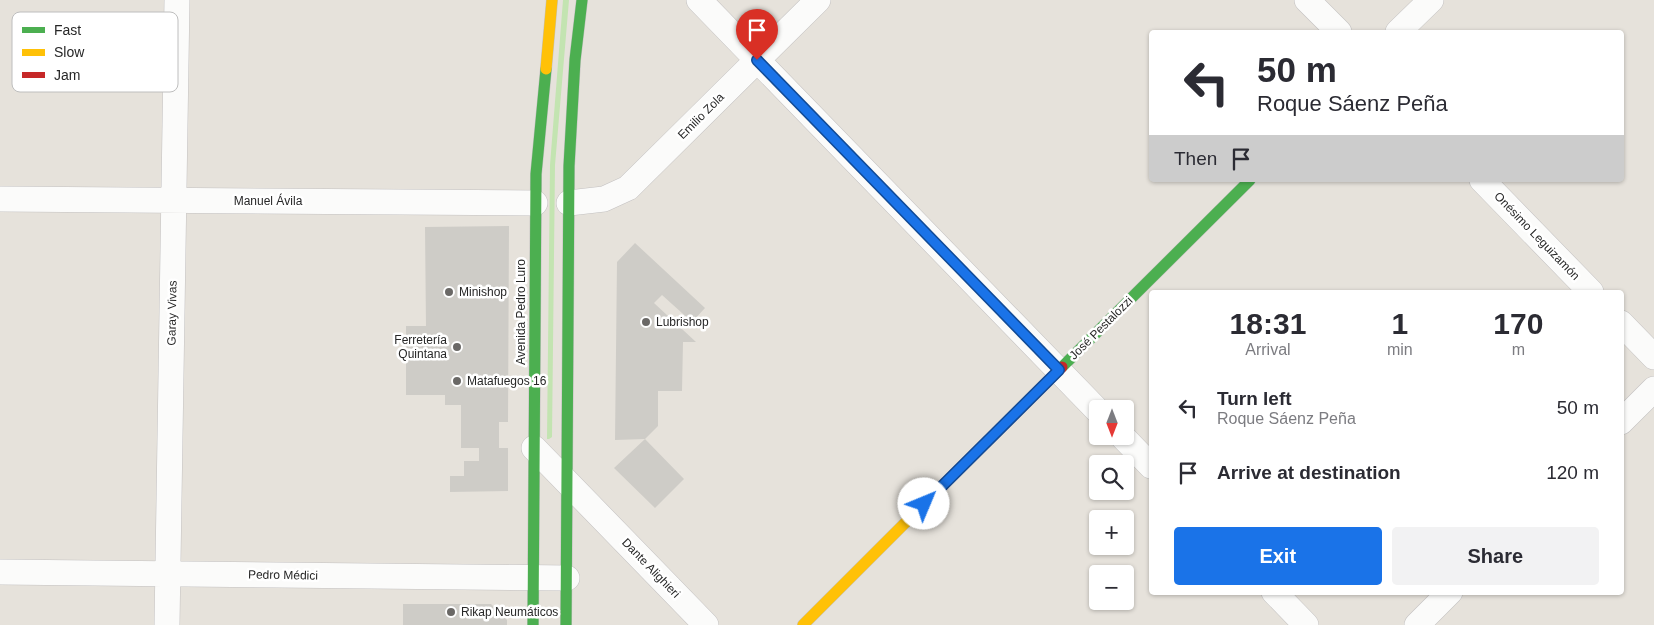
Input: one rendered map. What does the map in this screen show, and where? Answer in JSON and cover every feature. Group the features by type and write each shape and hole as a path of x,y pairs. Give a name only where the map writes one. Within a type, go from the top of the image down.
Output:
{"main road":[{"name":"Avenida Pedro Luro","path":"533,625 535,203 540,117 552,0"},
{"path":"566,625 569,203 572,98 582,0"},
{"name":"José Pestalozzi","path":"803,625 1248,182"}],"street":[{"path":"699,0 1089,402"},
{"name":"Emilio Zola","path":"569,203 604,199 628,188 818,0"},
{"path":"1307,0 1336,30"},
{"path":"1400,30 1431,0"},
{"name":"Garay Vivas","path":"167,625 176,92"},
{"name":"Onésimo Leguizamón","path":"1484,182 1589,290"},
{"name":"Manuel Ávila","path":"0,199 535,203"},
{"path":"1624,326 1654,357"},
{"path":"1624,419 1654,389"},
{"path":"1131,445 1149,464"},
{"name":"Dante Alighieri","path":"534,448 706,625"},
{"path":"567,522 579,512 595,512"},
{"name":"Pedro Médici","path":"0,572 567,578"},
{"path":"1277,595 1306,625"},
{"path":"1417,625 1447,595"}],"green space":[{"path":"563,0 569,0 555,165 552,437 547,439 550,165"}],"building":[{"path":"509,226 508,422 499,422 499,448 508,448 508,491 450,492 450,476 464,476 464,461 479,461 479,448 461,448 461,405 445,405 445,395 406,395 406,326 426,326 425,227"},
{"path":"635,243 705,308 692,322 662,295 654,303 696,342 683,342 682,391 658,391 658,426 645,439 615,440 617,262"},
{"path":"645,439 684,479 655,508 614,468"},
{"name":"Rikap Neumáticos","path":"403,604 491,604 507,620 507,625 403,625"}],"traffic: fast":[{"path":"566,625 569,166 575,60 582,0"},
{"path":"533,625 536,174 546,69"},
{"path":"1062,367 1248,182"}],"traffic: slow":[{"path":"546,69 552,0"},
{"path":"803,625 923,505"}],"traffic: jam":[{"path":"923,505 1062,367"}],"place":[{"name":"Minishop","path":"449,292"},
{"name":"Lubrishop","path":"646,322"},
{"name":"Ferretería Quintana","path":"457,347"},
{"name":"Matafuegos 16","path":"457,381"},
{"name":"Rikap Neumáticos","path":"451,612"}],"route":[{"path":"757,60 1059,370 924,504"}]}
